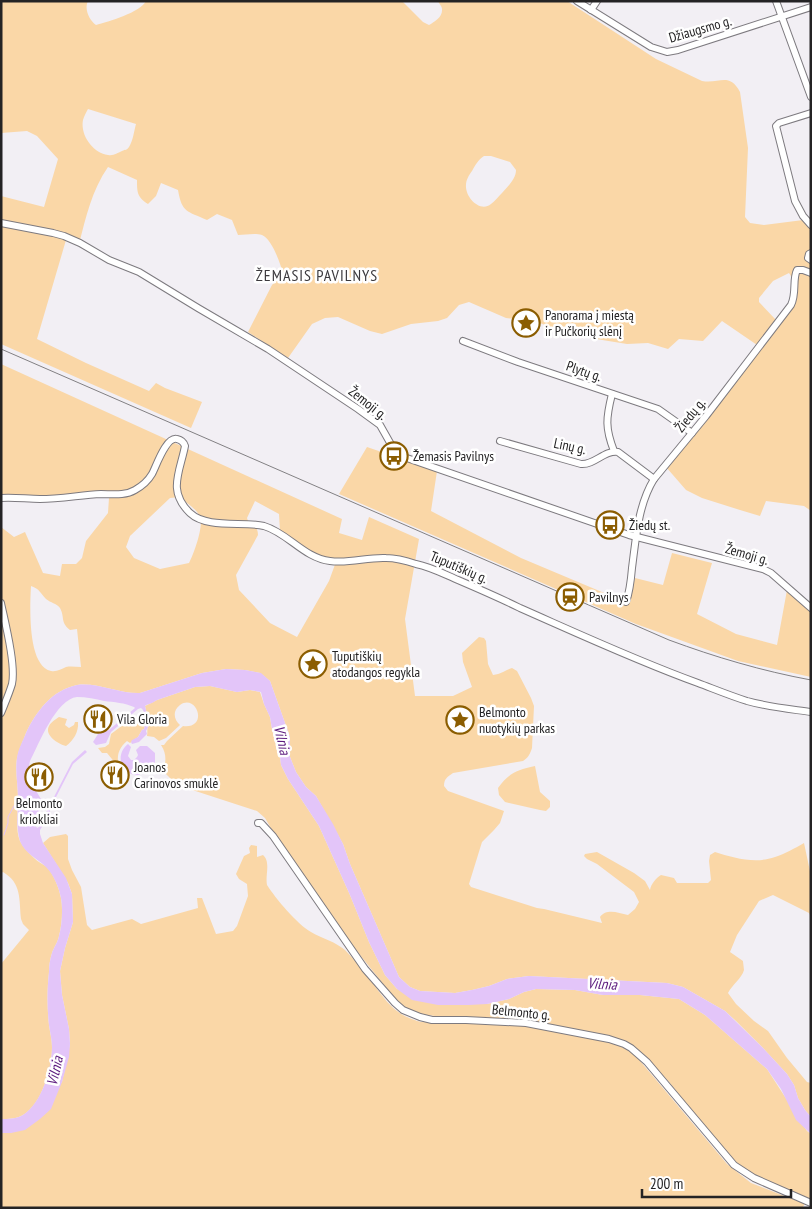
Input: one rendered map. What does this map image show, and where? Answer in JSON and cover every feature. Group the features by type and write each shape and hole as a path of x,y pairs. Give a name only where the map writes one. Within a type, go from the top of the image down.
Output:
{"street":[{"name":"Džiaugsmo g.","path":"577,1 651,47 667,52 811,7"},
{"path":"591,10 597,1"},
{"path":"776,1 811,97"},
{"path":"811,113 779,123 776,126 795,201 811,225"},
{"name":"Žemoji g.","path":"1,222 53,232 80,243 109,260 139,272 268,349 358,409 380,425 393,448 401,456 613,529 762,569 771,574 811,608"},
{"path":"811,253 808,258 811,260"},
{"name":"Žiedų g.","path":"626,602 630,593 636,536 644,497 654,479 791,305 795,293 795,274 797,270 811,273"},
{"name":"Plytų g.","path":"464,341 518,362 658,409 692,433"},
{"path":"612,394 607,424 614,451 622,454 654,479"},
{"name":"Tuputiškių g.","path":"1,498 38,499 133,492 146,482 169,442 178,439 185,446 176,480 179,497 190,513 204,520 267,527 324,560 347,562 388,558 426,566 617,651 686,678 747,701 811,712"},
{"name":"Linų g.","path":"500,441 585,464 614,451"},
{"path":"1,602 13,674 12,684 1,713"},
{"name":"Belmonto g.","path":"258,823 261,823 273,836 365,969 403,1010 432,1020 526,1023 609,1039 624,1044 646,1062 734,1165 754,1178 811,1203"}],"shaded area":[{"path":"1,1 88,1 88,14 96,25 131,13 146,1 402,1 423,22 429,25 438,19 442,12 438,1 567,1 656,59 702,81 724,80 732,82 740,92 748,148 745,217 750,223 764,225 811,219 811,511 804,506 766,501 760,516 740,510 702,498 686,490 666,467 760,347 722,321 703,341 679,339 668,349 648,343 627,344 590,338 570,329 557,329 534,321 506,318 469,302 459,305 447,318 411,324 382,334 370,331 338,317 325,318 312,324 288,358 248,332 272,285 283,273 275,252 266,237 256,234 238,235 232,220 217,214 207,220 190,213 181,203 178,190 161,183 156,196 148,204 138,194 137,180 108,167 94,194 79,244 66,240 37,339 149,391 156,383 202,402 191,428 1,344 1,196 44,207 58,159 37,136 27,131 1,133","holes":["88,109 136,124 132,142 128,148 110,155 97,151 89,142 84,132 83,119","484,156 491,156 510,162 516,170 513,179 502,193 491,204 482,207 471,199 466,190 467,181 477,162","789,273 792,280 790,300 776,320 759,302 759,298 773,281"]},
{"path":"1,364 342,519 339,533 362,540 369,517 419,539 405,619 415,696 453,696 472,687 463,662 462,653 479,637 484,638 486,641 488,664 493,675 512,668 517,671 534,706 532,748 525,760 453,773 445,782 444,786 448,791 504,811 500,823 482,842 469,884 471,887 537,908 602,923 600,917 603,914 613,912 628,915 639,902 634,892 597,864 587,859 584,856 585,854 597,852 634,873 645,881 650,890 654,881 661,875 674,878 677,883 708,883 711,880 710,855 715,852 737,858 760,860 779,856 804,843 811,876 811,917 809,913 773,895 759,901 737,935 730,952 743,961 744,970 728,993 736,1004 768,1031 787,1058 807,1082 811,1083 811,1117 798,1098 794,1085 787,1074 763,1048 725,1011 683,987 667,983 529,976 507,979 489,986 455,993 420,991 410,987 399,977 343,844 316,796 306,787 296,772 290,757 290,737 270,681 260,673 226,669 202,673 140,693 124,692 100,686 77,685 60,692 46,703 26,733 16,763 18,836 27,850 47,867 54,878 61,898 62,917 61,927 49,967 48,1005 52,1056 45,1085 36,1103 30,1110 18,1117 1,1119 1,964 29,930 21,919 17,887 9,876 3,872 1,873 1,527 14,537 25,532 43,573 60,576 62,564 76,564 82,558 86,541 108,513 111,493 48,497 1,496","holes":["180,497 196,511 201,521 198,540 189,563 160,569 134,558 126,547 130,536 170,498","255,501 279,514 280,531 314,553 337,559 329,581 297,637 270,623 239,590 236,575 258,535 255,526 247,518","31,586 60,608 64,622 70,630 77,629 81,667 66,667 57,671 51,671 43,667 34,647 31,620"]},
{"path":"367,447 437,471 431,511 521,558 628,603 635,578 663,585 672,553 712,563 697,614 736,634 777,645 787,590 811,612 811,677 738,661 636,624 339,494"},
{"path":"210,686 237,692 250,690 260,692 279,748 281,765 319,826 369,942 385,975 397,989 487,1004 509,999 536,989 575,990 603,995 640,995 679,999 705,1015 767,1069 807,1131 811,1134 811,1201 753,1175 736,1163 669,1082 634,1047 600,1035 525,1019 435,1016 418,1014 407,1010 396,1000 348,940 276,837 265,818 257,811 177,785 163,771 165,758 161,745 164,745 183,726 196,722 198,712 191,704 186,703 177,707 176,721 180,725 166,738 159,741 154,737 147,736 150,722 145,706 195,687"},
{"path":"133,715 146,719 144,729 138,737 130,743 127,741 122,746 116,764 107,753 102,753 98,748 109,744 111,734"},
{"path":"59,717 67,719 65,725 69,728 75,722 78,722 75,736 66,746 56,741 48,733 50,725"},
{"path":"535,766 540,792 550,801 550,807 546,811 505,802 499,795 498,788 502,783 514,773"},
{"path":"66,834 68,836 68,859 81,887 87,925 92,930 132,919 141,924 198,908 197,898 202,898 216,934 233,931 237,926 248,896 247,884 239,879 236,874 244,856 250,853 249,848 251,845 257,846 257,857 263,855 267,861 267,885 281,904 305,928 345,950 394,1009 421,1022 522,1025 578,1035 618,1045 635,1054 727,1164 751,1183 805,1204 802,1208 1,1208 1,1133 11,1133 62,1082 70,1044 60,971 73,922 72,894 68,883 43,843 50,837"}],"water":[{"name":"Vilnia","path":"226,669 261,673 270,681 290,737 290,757 296,772 306,787 316,796 333,824 399,977 410,987 420,991 455,993 489,986 507,979 529,976 667,983 683,987 725,1011 787,1074 794,1085 798,1098 811,1117 811,1134 796,1120 781,1089 767,1069 705,1015 679,999 640,995 603,995 575,990 536,989 509,999 487,1004 438,1005 412,1000 397,989 385,975 369,942 319,826 281,765 279,748 261,692 250,690 237,692 210,686 195,687 146,705 148,718 151,721 146,731 147,734 139,742 132,744 132,740 138,737 145,725 146,719 141,708 111,732 106,743 96,745 93,742 98,734 109,730 135,708 87,698 77,697 69,700 62,705 49,723 30,761 30,779 43,803 37,820 36,827 38,828 72,762 85,750 87,752 73,764 54,801 50,814 40,830 43,843 66,878 72,894 73,922 60,971 62,995 69,1029 69,1057 62,1082 51,1109 25,1130 1,1133 1,1119 18,1117 30,1109 41,1094 48,1075 52,1055 48,1005 49,967 61,927 62,917 61,898 54,878 46,867 25,849 19,836 16,763 18,751 26,733 46,703 60,692 77,685 100,686 124,692 140,693 202,673"},
{"path":"128,744 131,747 128,756 131,760 137,757 136,750 140,746 147,746 155,753 155,763 152,762 149,769 140,773 140,775 128,773 122,764 121,754"}],"waterway":[{"path":"4,835 8,817 19,797"}],"railway":[{"path":"1,349 669,640 739,663 811,680"}],"place":[{"name":"Panorama į miestą ir Pučkorių slėnį","path":"526,323"},
{"name":"Žemasis Pavilnys","path":"394,456"},
{"name":"Žiedų st.","path":"610,525"},
{"name":"Pavilnys","path":"570,597"},
{"name":"Tuputiškių atodangos regykla","path":"313,664"},
{"name":"Vila Gloria","path":"98,719"},
{"name":"Belmonto nuotykių parkas","path":"460,720"},
{"name":"Joanos Carinovos smuklė","path":"115,775"},
{"name":"Belmonto kriokliai","path":"39,777"}],"district":[{"name":"ŽEMASIS PAVILNYS","path":"317,275"}]}
